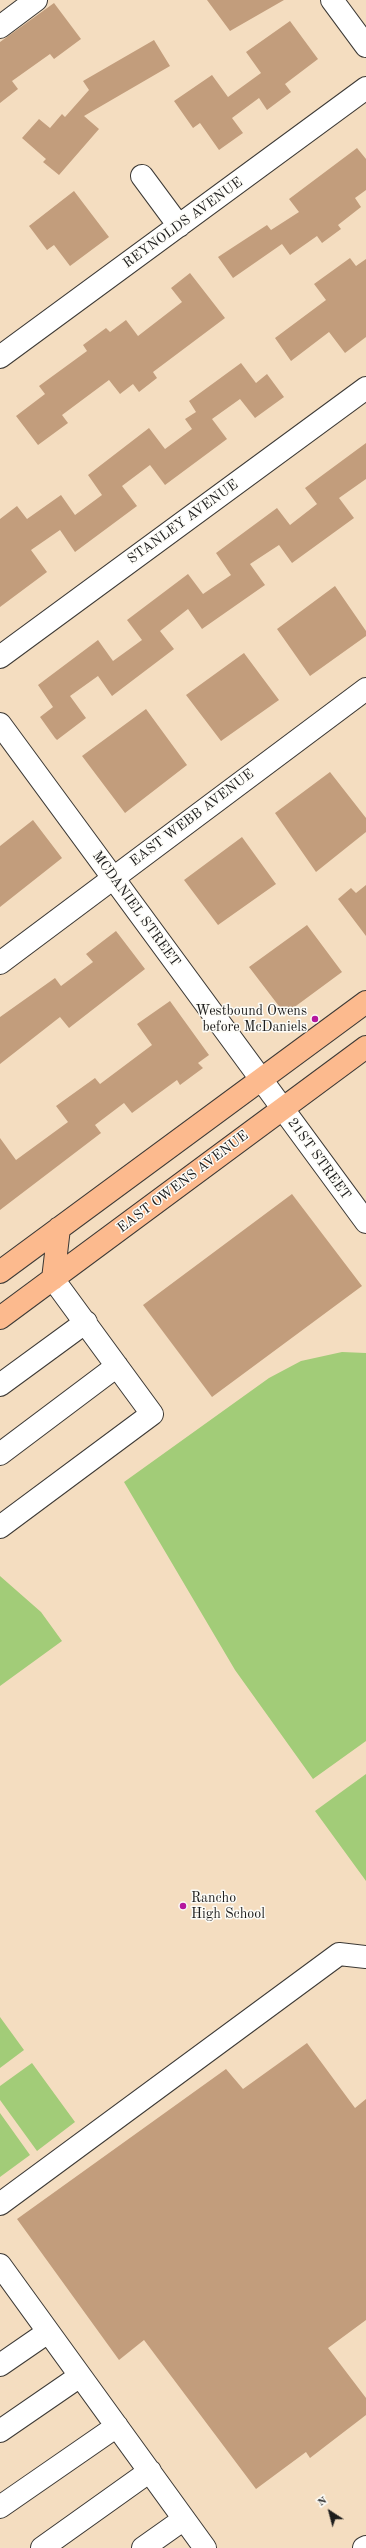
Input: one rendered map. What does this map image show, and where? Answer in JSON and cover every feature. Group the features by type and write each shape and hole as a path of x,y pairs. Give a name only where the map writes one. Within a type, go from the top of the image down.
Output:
{"main road":[{"name":"EAST OWENS AVENUE","path":"0,1318 53,1279 272,1094 366,1002"},
{"name":"EAST OWENS AVENUE","path":"0,1272 59,1228 272,1094 366,1047"},
{"path":"53,1279 59,1228"}],"street":[{"path":"0,27 36,0"},
{"path":"332,0 366,46"},
{"name":"REYNOLDS AVENUE","path":"0,357 366,88"},
{"path":"142,176 179,226"},
{"name":"STANLEY AVENUE","path":"0,657 366,388"},
{"name":"EAST WEBB AVENUE","path":"0,963 366,689"},
{"name":"MCDANIEL STREET","path":"0,724 272,1094"},
{"name":"21ST STREET","path":"272,1094 366,1222"},
{"path":"0,1527 152,1414 53,1279"},
{"path":"0,1385 86,1322"},
{"path":"0,1454 117,1366"},
{"path":"0,2204 339,1954 366,1957"},
{"path":"4,2279 48,2332 205,2548"},
{"path":"0,2365 48,2332"},
{"path":"0,2432 80,2376"},
{"path":"0,2507 117,2426"},
{"path":"42,2548 150,2471"},
{"path":"143,2548 184,2519"}],"green space":[{"path":"342,1352 366,1353 366,1741 313,1779 235,1670 124,1482 269,1378 301,1361"},
{"path":"0,1576 41,1612 62,1641 0,1686"},
{"path":"366,1774 366,1881 315,1811"},
{"path":"0,2017 24,2050 0,2068"},
{"path":"32,2063 75,2122 37,2151 0,2100 0,2086"},
{"path":"0,2113 30,2155 0,2177"}],"building":[{"path":"207,0 284,0 230,31"},
{"path":"54,3 81,39 54,59 50,54 12,81 18,89 0,103 0,42"},
{"path":"290,21 318,59 285,84 291,92 267,110 259,98 232,118 243,133 219,150 200,123 193,128 174,101 212,75 228,97 261,73 246,52"},
{"path":"154,40 170,66 84,116 99,129 59,175 43,162 46,159 22,138 39,119 50,128 62,114 65,117 89,90 83,81"},
{"path":"357,148 366,159 366,190 355,198 361,207 338,225 341,229 322,243 317,236 290,255 282,244 233,278 218,257 267,225 271,230 299,212 289,199"},
{"path":"74,191 109,237 70,266 54,245 47,250 29,226"},
{"path":"350,258 356,266 366,259 366,337 345,353 329,332 291,361 275,338 326,300 314,284"},
{"path":"190,273 225,318 153,372 157,378 139,392 133,384 120,394 109,380 62,415 68,423 38,445 16,416 45,394 39,386 87,351 83,345 106,328 110,332 126,320 138,336 182,302 171,288"},
{"path":"241,363 256,383 267,374 284,397 255,418 240,399 212,419 227,439 165,485 150,465 122,486 137,506 75,552 60,530 31,550 47,572 0,607 0,519 17,506 27,519 61,495 75,515 102,495 88,475 149,428 165,449 192,429 185,419 196,412 189,401"},
{"path":"366,443 366,479 339,498 354,518 292,563 279,545 250,564 265,585 202,629 188,609 160,631 174,649 112,696 98,676 70,696 86,718 57,740 55,738 40,717 53,707 38,685 98,640 113,661 142,640 127,620 188,574 203,594 231,575 216,553 277,508 290,525 317,504 305,488"},
{"path":"335,586 366,631 366,636 310,676 277,629"},
{"path":"244,653 279,700 221,741 186,695"},
{"path":"146,709 187,765 125,813 82,756"},
{"path":"330,772 366,818 366,832 316,872 275,813"},
{"path":"33,820 62,858 0,907 0,846"},
{"path":"242,837 276,884 218,925 184,880"},
{"path":"366,885 366,936 338,899 351,888 356,893"},
{"path":"307,925 342,972 285,1014 249,967"},
{"path":"116,931 145,969 69,1028 60,1017 0,1064 0,1017 55,978 61,986 93,962 86,954"},
{"path":"170,1001 209,1055 198,1063 203,1068 180,1085 177,1080 132,1113 124,1103 95,1125 101,1133 0,1210 0,1138 16,1160 68,1122 56,1106 95,1078 100,1084 152,1045 137,1024"},
{"path":"292,1194 362,1286 212,1397 143,1305"},
{"path":"307,2043 355,2108 366,2099 366,2320 328,2348 366,2398 366,2415 310,2458 306,2452 256,2489 144,2340 119,2360 17,2219 226,2069 243,2089"}],"place":[{"name":"Westbound Owens before McDaniels","path":"315,1019"},
{"name":"Rancho High School","path":"183,1906"}]}
